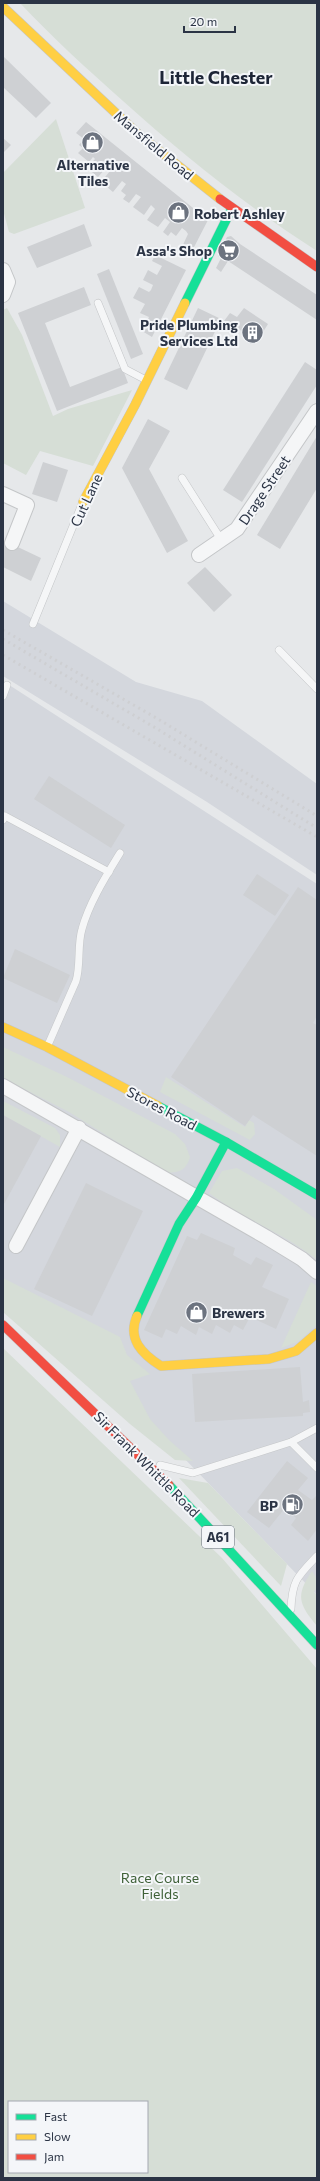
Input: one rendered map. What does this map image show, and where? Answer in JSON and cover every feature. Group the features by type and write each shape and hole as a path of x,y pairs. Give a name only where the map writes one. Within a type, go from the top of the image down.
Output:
{"main road":[{"name":"Mansfield Road","path":"3,7 83,84 158,150 232,208 317,267"},
{"name":"Cut Lane","path":"83,502 147,380 232,208"},
{"name":"Stores Road","path":"3,1027 47,1047 226,1142 317,1196"},
{"path":"226,1142 196,1198 179,1224 133,1325 133,1336 138,1347 147,1358 161,1366 269,1359 296,1351 317,1333"},
{"name":"Sir Frank Whittle Road","path":"3,1324 145,1460 290,1614 317,1645"}],"street":[{"path":"3,270 8,282 3,295"},
{"name":"Drage Street","path":"199,555 237,529 247,517 317,411"},
{"path":"3,494 27,505 12,543"},
{"path":"3,1086 79,1128 302,1259 317,1272"},
{"path":"16,1246 79,1128"}],"lane":[{"path":"98,303 125,369 147,380"},
{"path":"182,478 222,540"},
{"name":"Cut Lane","path":"33,624 83,502"},
{"path":"279,650 317,689"},
{"path":"3,696 8,685"},
{"path":"3,820 4,816 109,872"},
{"path":"47,1047 79,971 82,927 109,872 120,854"},
{"path":"145,1460 169,1468 193,1473 291,1442 317,1428"},
{"path":"291,1442 317,1468"},
{"path":"290,1614 291,1593 297,1577 317,1556"}],"shaded area":[{"path":"3,601 136,682 202,701 317,784 317,875 207,802 3,676"},
{"path":"3,681 317,884 317,1595 111,1383 3,1289"}],"green space":[{"path":"20,3 317,3 317,251 241,199 169,141 83,65"},
{"path":"56,119 85,208 14,234 9,232 3,210 3,173"},
{"path":"7,308 22,335 53,416 68,409 132,390 93,466 40,451 26,475 3,463 3,310"},
{"path":"3,1047 69,1078 175,1134 185,1144 190,1157 187,1165 182,1170 167,1173 69,1112 3,1078"},
{"path":"166,1077 245,1127 249,1120 254,1123 255,1134 250,1140 160,1092"},
{"path":"3,1101 55,1128 60,1135 60,1147 3,1115"},
{"path":"237,1168 274,1189 317,1220 317,1260 304,1250 236,1211 209,1193 222,1171"},
{"path":"3,1278 120,1337 127,1355 150,1374 130,1381 150,1419 169,1440 193,1461 175,1460 130,1424 3,1312"},
{"path":"311,1282 317,1286 317,1325 299,1341 281,1348"},
{"name":"Race Course Fields","path":"3,1348 222,1558 317,1669 317,2178 3,2178"},
{"path":"179,1478 208,1483 287,1564 281,1586"},
{"path":"312,1571 317,1582 317,1587 314,1592 317,1595 317,1626 306,1612 301,1600 303,1587"}],"building":[{"path":"3,56 51,103 36,118 3,87"},
{"path":"86,122 208,220 191,253 181,249 188,234 186,231 182,228 176,236 171,232 168,236 163,232 170,222 165,218 158,227 147,220 155,209 151,205 144,215 133,207 141,197 136,194 129,203 123,199 126,195 121,191 126,184 122,181 113,192 101,182 110,171 106,168 98,177 87,168 95,159 93,157 89,162 78,153 83,148 79,145 84,139 76,133"},
{"path":"3,138 11,145 3,153"},
{"path":"84,224 92,246 37,268 27,247"},
{"path":"231,236 240,244 317,295 317,320 228,261 221,272 216,268 221,258 218,256 227,237"},
{"path":"155,255 186,270 152,337 142,331 149,317 140,313 145,304 133,298 139,287 149,292 151,290 153,285 143,280 148,270 157,275 162,266 152,261"},
{"path":"109,269 143,354 131,359 97,274"},
{"path":"84,287 91,305 45,323 70,387 122,367 128,383 57,411 18,313"},
{"path":"198,308 221,319 187,390 164,379"},
{"name":"Pride Plumbing Services Ltd","path":"244,308 268,324 258,340 224,321 230,313 237,317"},
{"path":"305,362 317,370 317,385 242,502 223,490"},
{"path":"148,419 170,431 149,469 188,541 167,553 122,468"},
{"path":"317,436 317,488 280,549 257,535"},
{"path":"43,462 68,470 57,502 32,494"},
{"path":"3,540 41,558 31,581 3,567"},
{"path":"205,567 232,595 214,612 187,583"},
{"path":"49,776 125,825 111,848 34,799"},
{"path":"257,874 289,895 275,916 243,895"},
{"path":"298,887 317,900 317,1016 313,1023 317,1025 317,1156 253,1115 245,1126 171,1077"},
{"path":"15,949 70,975 57,1003 3,978"},
{"path":"3,1115 41,1136 3,1206"},
{"path":"86,1183 143,1211 92,1316 34,1289"},
{"path":"201,1233 235,1248 233,1255 251,1265 256,1257 273,1265 262,1287 289,1299 276,1329 250,1317 243,1330 234,1325 230,1333 216,1325 212,1334 199,1327 196,1335 181,1326 177,1334 166,1329 162,1338 144,1330 187,1236 197,1240"},
{"path":"300,1367 303,1402 309,1400 310,1412 303,1413 303,1416 195,1422 192,1374"},
{"path":"287,1461 308,1478 298,1490 312,1500 317,1495 317,1529 308,1541 291,1525 296,1518 285,1508 269,1528 247,1512"}],"railway":[{"path":"3,630 158,719 317,816"},
{"path":"3,639 154,727 317,828"},
{"path":"3,655 317,837"}],"traffic: fast":[{"path":"185,303 232,208"},
{"path":"158,1106 226,1142 317,1195"},
{"path":"137,1316 179,1224 196,1198 226,1142"},
{"path":"169,1485 317,1645"}],"traffic: slow":[{"path":"3,7 138,134 220,199"},
{"path":"83,502 135,405 185,303"},
{"path":"3,1027 47,1047 158,1106"},
{"path":"137,1316 134,1324 135,1339 142,1351 161,1366 269,1359 296,1351 317,1333"}],"traffic: jam":[{"path":"220,199 317,267"},
{"path":"3,1325 169,1485"}],"place":[{"name":"Alternative Tiles","path":"93,142"},
{"name":"Robert Ashley","path":"179,213"},
{"name":"Assa's Shop","path":"228,250"},
{"name":"Pride Plumbing Services Ltd","path":"253,332"},
{"name":"Brewers","path":"197,1312"},
{"name":"BP","path":"293,1505"}],"district":[{"name":"Little Chester","path":"216,77"}]}
